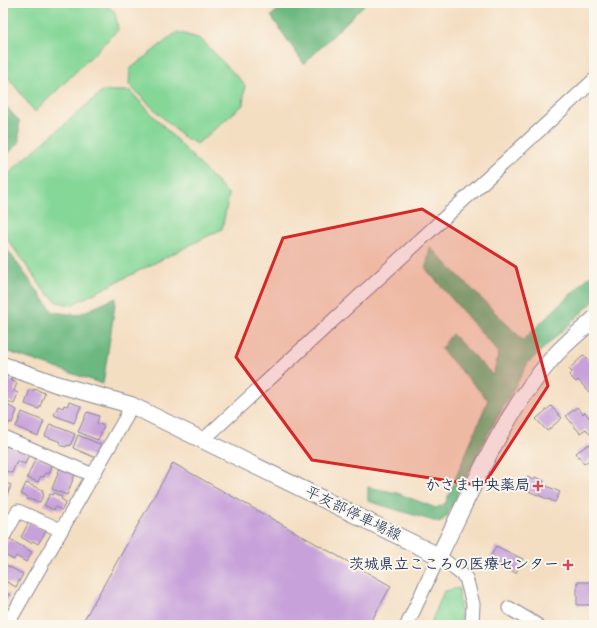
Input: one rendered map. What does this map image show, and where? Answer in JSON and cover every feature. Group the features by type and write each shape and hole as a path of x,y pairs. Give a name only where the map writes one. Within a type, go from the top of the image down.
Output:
{"main road":[{"path":"439,556 496,442 516,407 550,361 594,319"},
{"name":"平友部停車場線","path":"3,365 56,384 131,405 439,556"}],"street":[{"path":"202,441 594,80"},
{"path":"7,625 125,419 131,405"},
{"path":"3,438 93,475"},
{"path":"3,538 18,511 61,530"},
{"path":"407,625 439,556 466,578 473,604 472,625"},
{"path":"509,608 537,625"}],"highlighted area":[{"path":"422,209 516,267 548,386 483,486 312,460 236,357 283,238"}],"green space":[{"path":"3,3 104,3 115,12 118,30 35,112 8,77 3,65"},
{"path":"286,3 366,3 304,64 271,16"},
{"path":"177,32 201,39 245,85 243,105 197,144 182,136 129,85 130,69"},
{"path":"103,91 130,91 229,195 222,229 71,305 57,302 43,289 5,236 3,231 3,182 15,167"},
{"path":"3,103 19,121 19,143 3,159"},
{"path":"3,244 53,312 77,315 116,298 103,384 3,350"},
{"path":"430,247 523,340 594,272 594,301 528,363 481,447 447,516 440,523 368,501 368,487 397,493 436,508 445,504 488,400 441,349 452,334 493,375 499,353 426,269"},
{"path":"459,588 461,625 430,625 444,591"}],"building":[{"path":"584,355 594,367 594,388 589,392 578,380 576,382 569,375 572,372 569,369"},
{"path":"6,375 12,378 10,380 17,383 14,391 18,393 14,404 3,399 3,377 5,378"},
{"path":"30,389 45,393 39,409 25,404"},
{"path":"69,402 81,406 74,423 54,415 58,406 63,408 64,405 67,406"},
{"path":"3,403 17,410 12,423 9,422 8,426 3,424"},
{"path":"551,406 562,418 547,431 536,419"},
{"path":"577,407 583,414 585,412 594,424 594,439 586,429 580,433 566,416"},
{"path":"22,412 44,421 38,436 16,427"},
{"path":"87,412 99,416 97,423 104,426 98,440 78,432"},
{"path":"50,424 75,434 70,446 67,445 66,447 59,445 61,442 45,436"},
{"path":"78,435 102,445 96,458 73,448"},
{"path":"589,444 594,452 594,456 584,464 576,453"},
{"path":"6,446 29,454 25,464 17,461 12,473 3,470 3,454"},
{"path":"36,457 53,463 49,474 45,473 44,477 41,476 38,482 27,478"},
{"path":"173,463 391,586 369,625 81,625"},
{"path":"60,468 75,474 67,495 52,489"},
{"path":"527,477 534,480 535,477 544,481 542,484 560,492 555,502 523,489"},
{"path":"3,482 11,485 3,505"},
{"path":"26,483 43,490 42,493 44,494 40,502 27,499 28,497 21,494"},
{"path":"54,493 62,497 61,499 66,502 62,510 55,507 54,510 44,505 50,494 53,495"},
{"path":"29,522 46,531 38,544 33,541 31,543 21,537"},
{"path":"9,539 32,552 26,562 16,556 14,560 3,554 3,549"},
{"path":"496,546 523,559 516,573 489,560"},
{"path":"4,564 23,574 16,587 7,582 3,589"},
{"path":"577,582 594,582 594,605 577,605"},
{"path":"3,591 10,595 3,607"}],"place":[{"name":"かさま中央薬局","path":"538,486"},
{"name":"茨城県立こころの医療センター","path":"568,565"}]}
